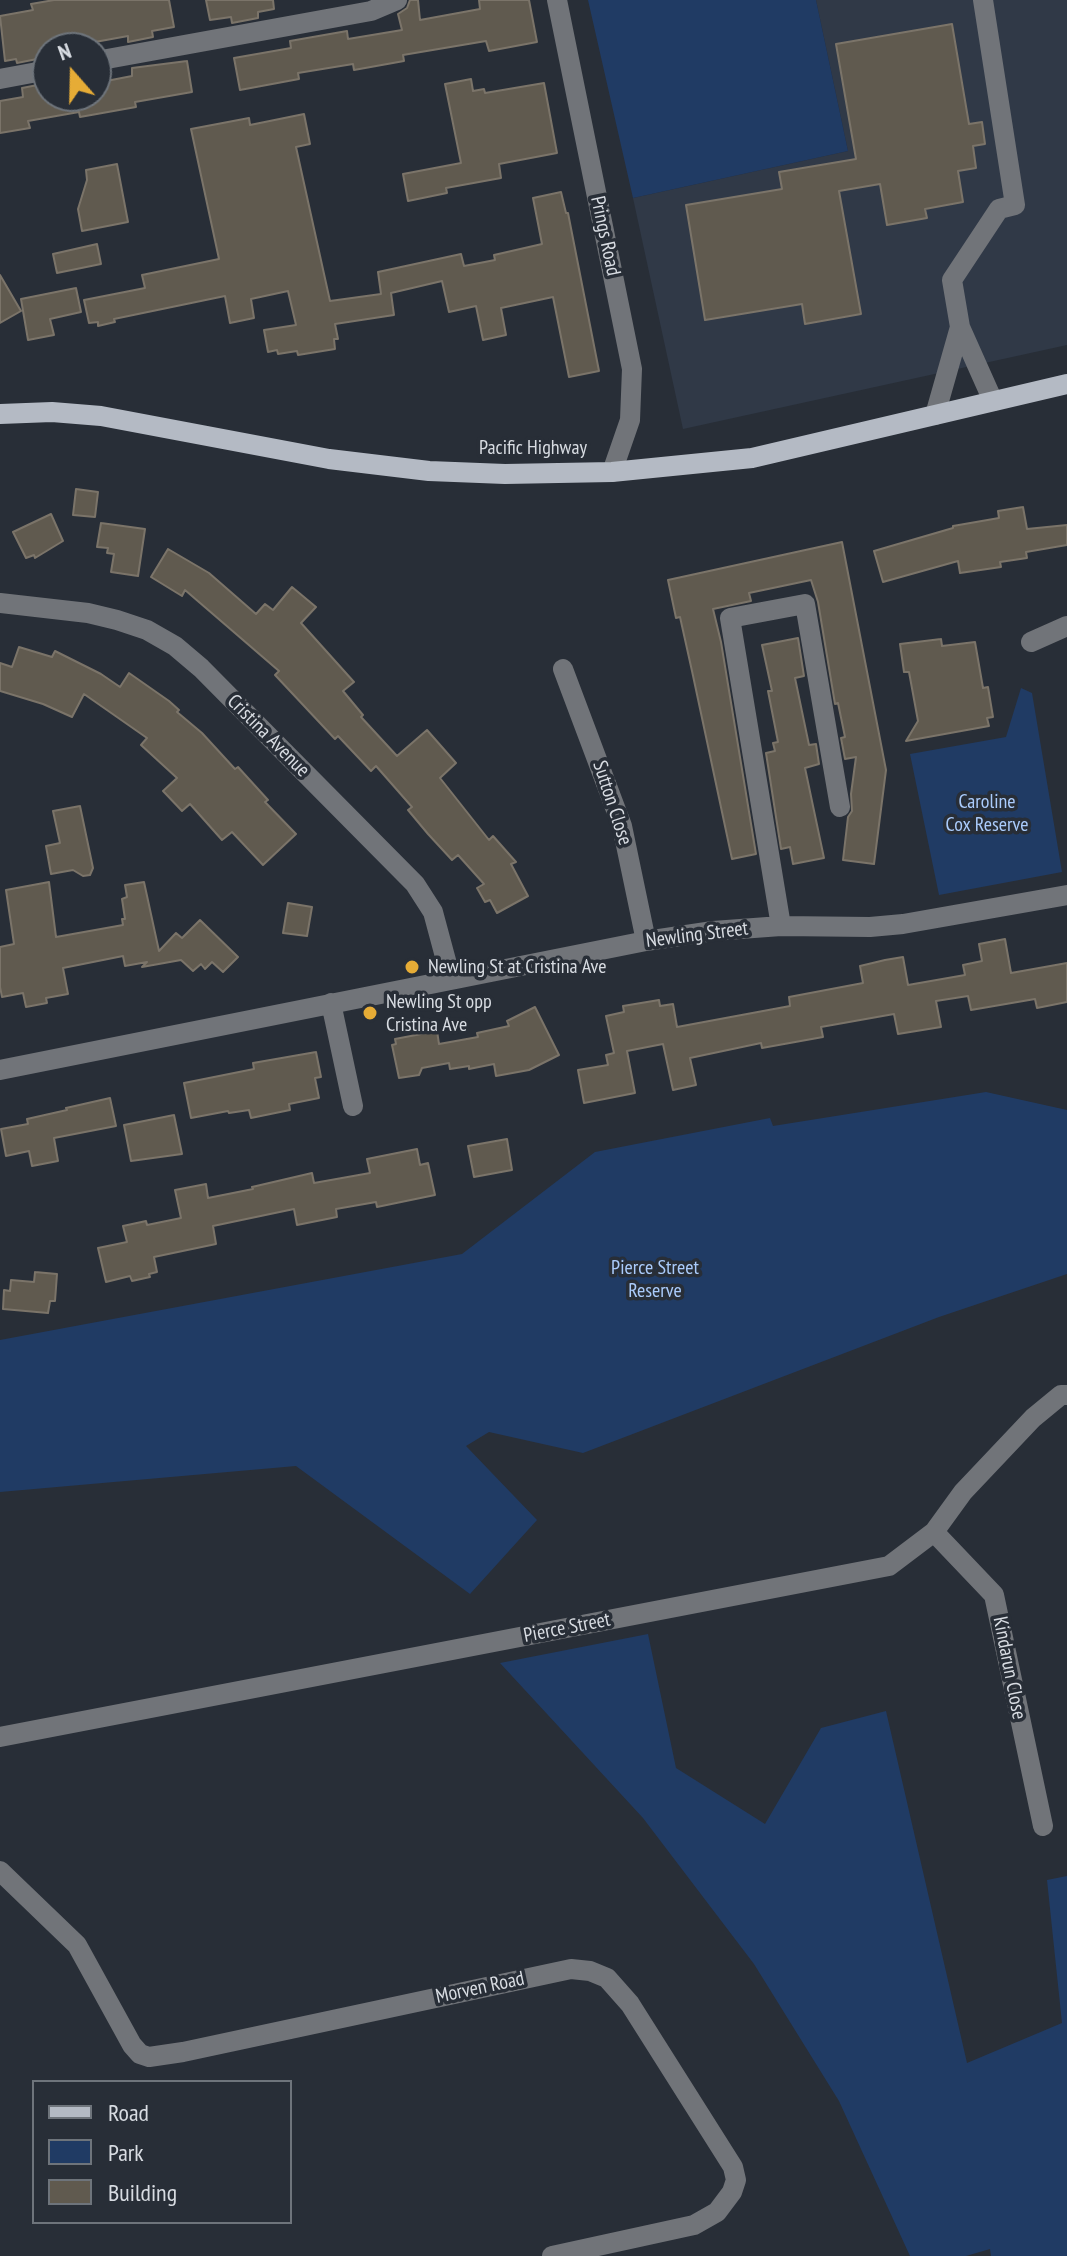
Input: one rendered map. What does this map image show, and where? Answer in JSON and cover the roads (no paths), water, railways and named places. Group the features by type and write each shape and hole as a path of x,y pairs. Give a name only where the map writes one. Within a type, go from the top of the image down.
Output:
{"main road":[{"name":"Pacific Highway","path":"0,414 52,412 101,416 329,459 429,471 505,474 612,472 752,458 1065,384"}],"street":[{"path":"112,58 371,11 397,0"},
{"name":"Prings Road","path":"557,0 632,369 630,420 612,472"},
{"path":"983,0 1015,205 999,209 952,280 960,327 993,401"},
{"path":"0,79 32,73"},
{"path":"935,415 960,327"},
{"name":"Cristina Avenue","path":"0,603 88,613 117,620 147,630 175,646 201,668 415,884 433,912 451,979"},
{"path":"781,926 730,618 805,604 840,807"},
{"path":"1031,642 1067,626"},
{"name":"Sutton Close","path":"563,669 622,826 646,941"},
{"name":"Newling Street","path":"0,1070 646,941 713,931 781,926 870,927 903,924 1067,895"},
{"path":"331,1003 353,1106"},
{"name":"Pierce Street","path":"0,1737 889,1566 934,1532 963,1492 1033,1418 1061,1395 1067,1395"},
{"name":"Kindarun Close","path":"934,1532 994,1595 1043,1826"},
{"name":"Morven Road","path":"0,1871 77,1945 132,2045 140,2054 149,2057 571,1969 590,1971 607,1978 630,2004 733,2167 736,2180 732,2192 717,2212 694,2225 552,2256"}],"place":[{"name":"Newling St at Cristina Ave","path":"412,967"},
{"name":"Newling St opp Cristina Ave","path":"370,1013"}],"park label":[{"name":"Caroline Cox Reserve","path":"987,814"},
{"name":"Pierce Street Reserve","path":"655,1280"}]}
